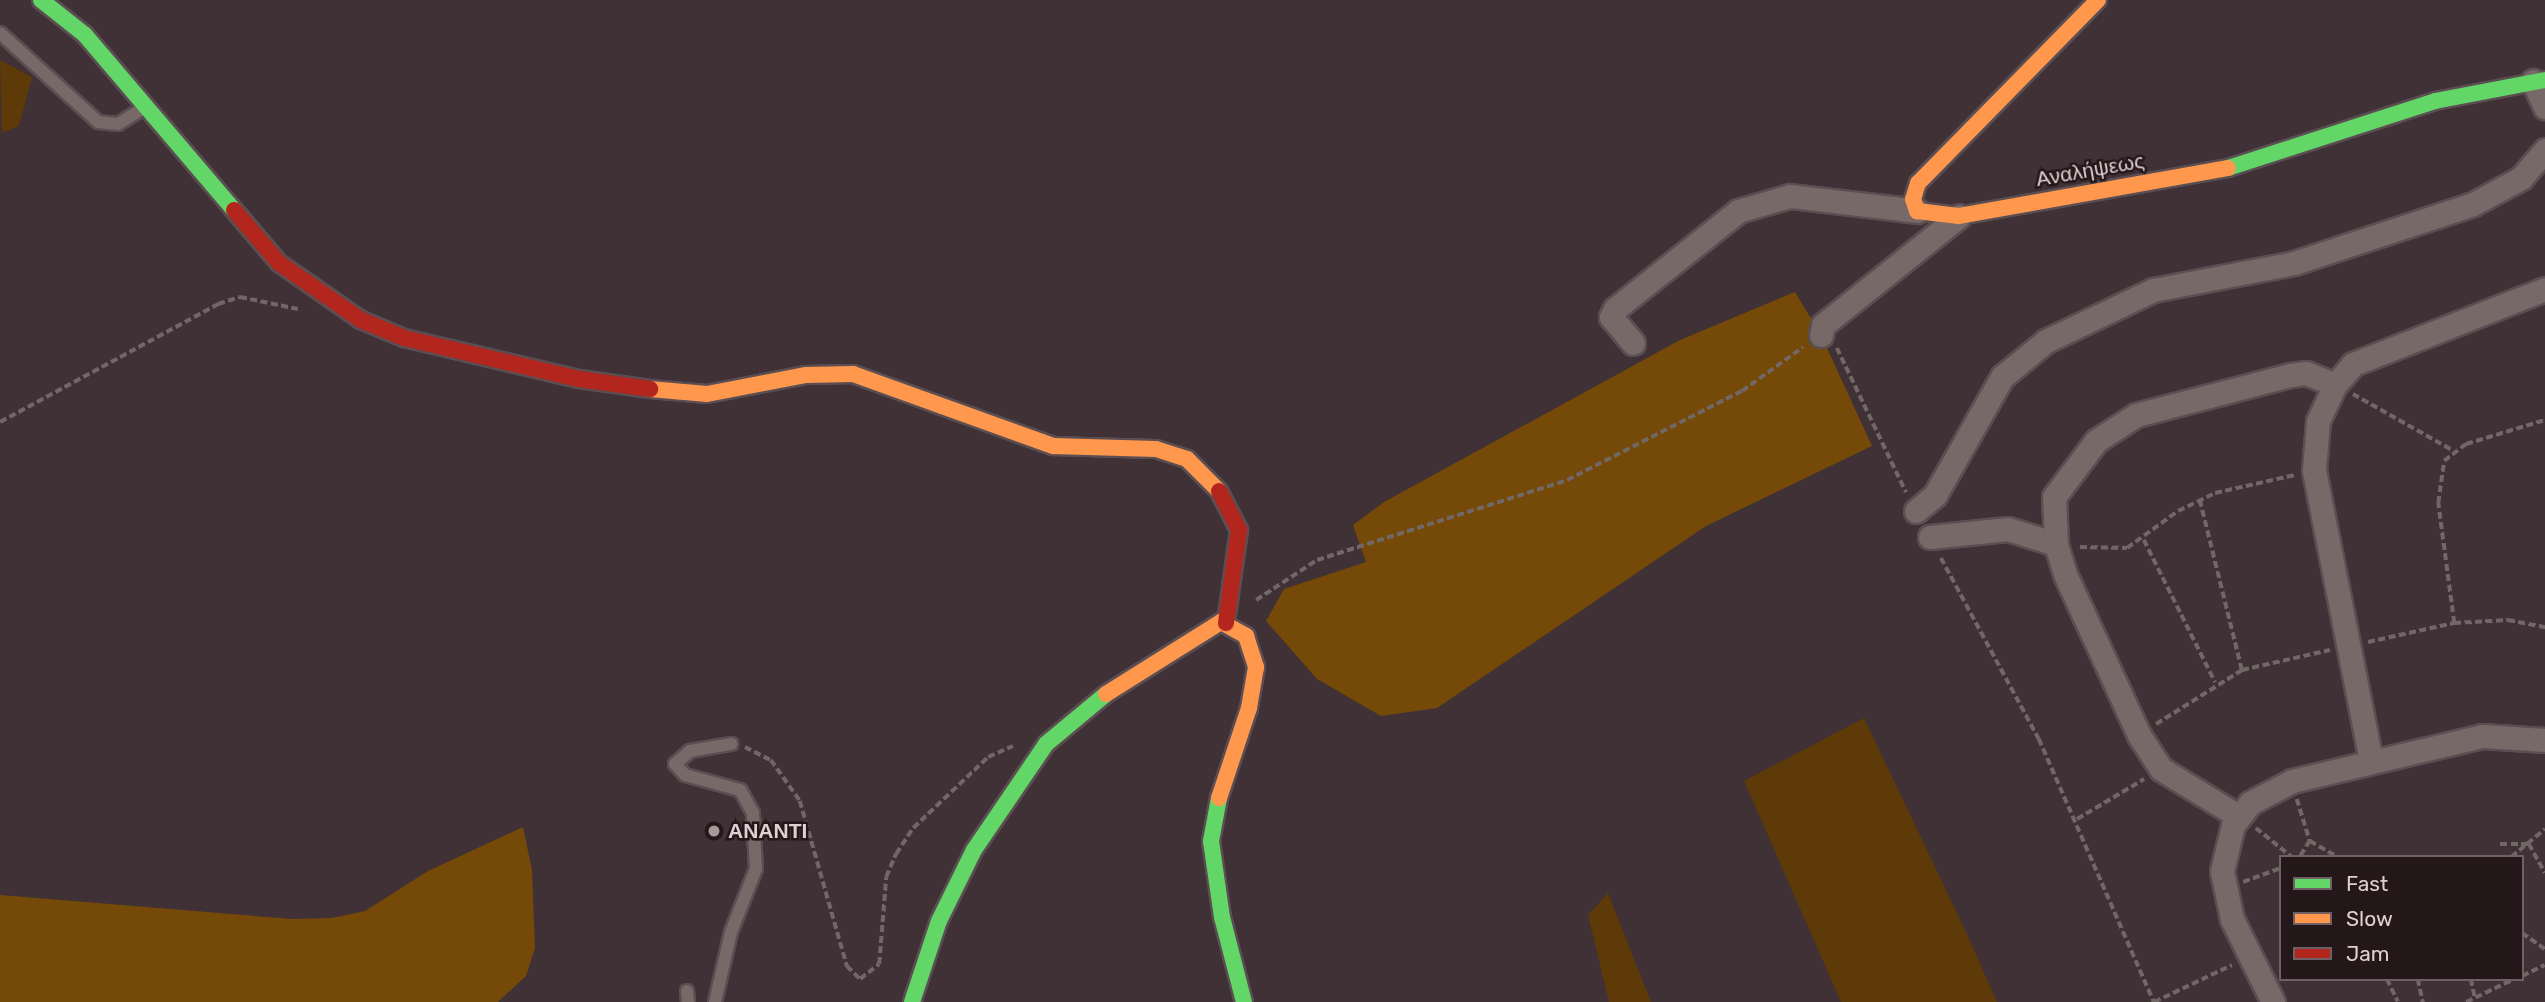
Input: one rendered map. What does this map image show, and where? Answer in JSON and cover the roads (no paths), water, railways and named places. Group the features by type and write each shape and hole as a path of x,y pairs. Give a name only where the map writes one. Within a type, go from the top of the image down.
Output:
{"street":[{"path":"41,0 85,35 147,106 203,180 279,263 334,306 404,338 579,379 707,394 806,375 853,374 1053,446 1156,449 1187,459 1221,493 1239,530 1230,624 1254,649 1256,682 1223,777 1212,841 1220,905 1244,1002"},
{"path":"1633,344 1611,317 1615,309 1738,211 1790,196 1917,211 1913,199 1917,183 2098,0"},
{"path":"2539,80 2545,107"},
{"name":"Αναλήψεως","path":"1917,211 1959,216 2233,167 2435,100 2539,80"},
{"path":"1916,511 1935,495 2002,377 2046,341 2153,290 2294,263 2473,204 2521,178 2545,150"},
{"path":"1822,330 1959,216"},
{"path":"2371,761 2314,470 2318,421 2335,385 2368,357 2544,294"},
{"path":"2238,816 2161,769 2139,736 2056,544 2054,497 2063,480 2096,441 2136,415 2291,375 2306,373 2335,385"},
{"path":"1930,537 2008,529 2056,544"},
{"path":"912,1002 956,886 1035,760 1069,721 1115,687 1210,626 1230,624"},
{"path":"2273,1002 2232,919 2225,889 2223,854 2238,816 2259,796 2292,781 2371,761 2496,734 2545,740"}],"lane":[{"path":"0,33 98,122 118,124 147,106"},
{"path":"715,1002 731,932 755,869 753,813 740,790 685,775 675,764 690,751 731,744"}],"place":[{"name":"ΑΝΑΝΤΙ","path":"714,831"}]}
